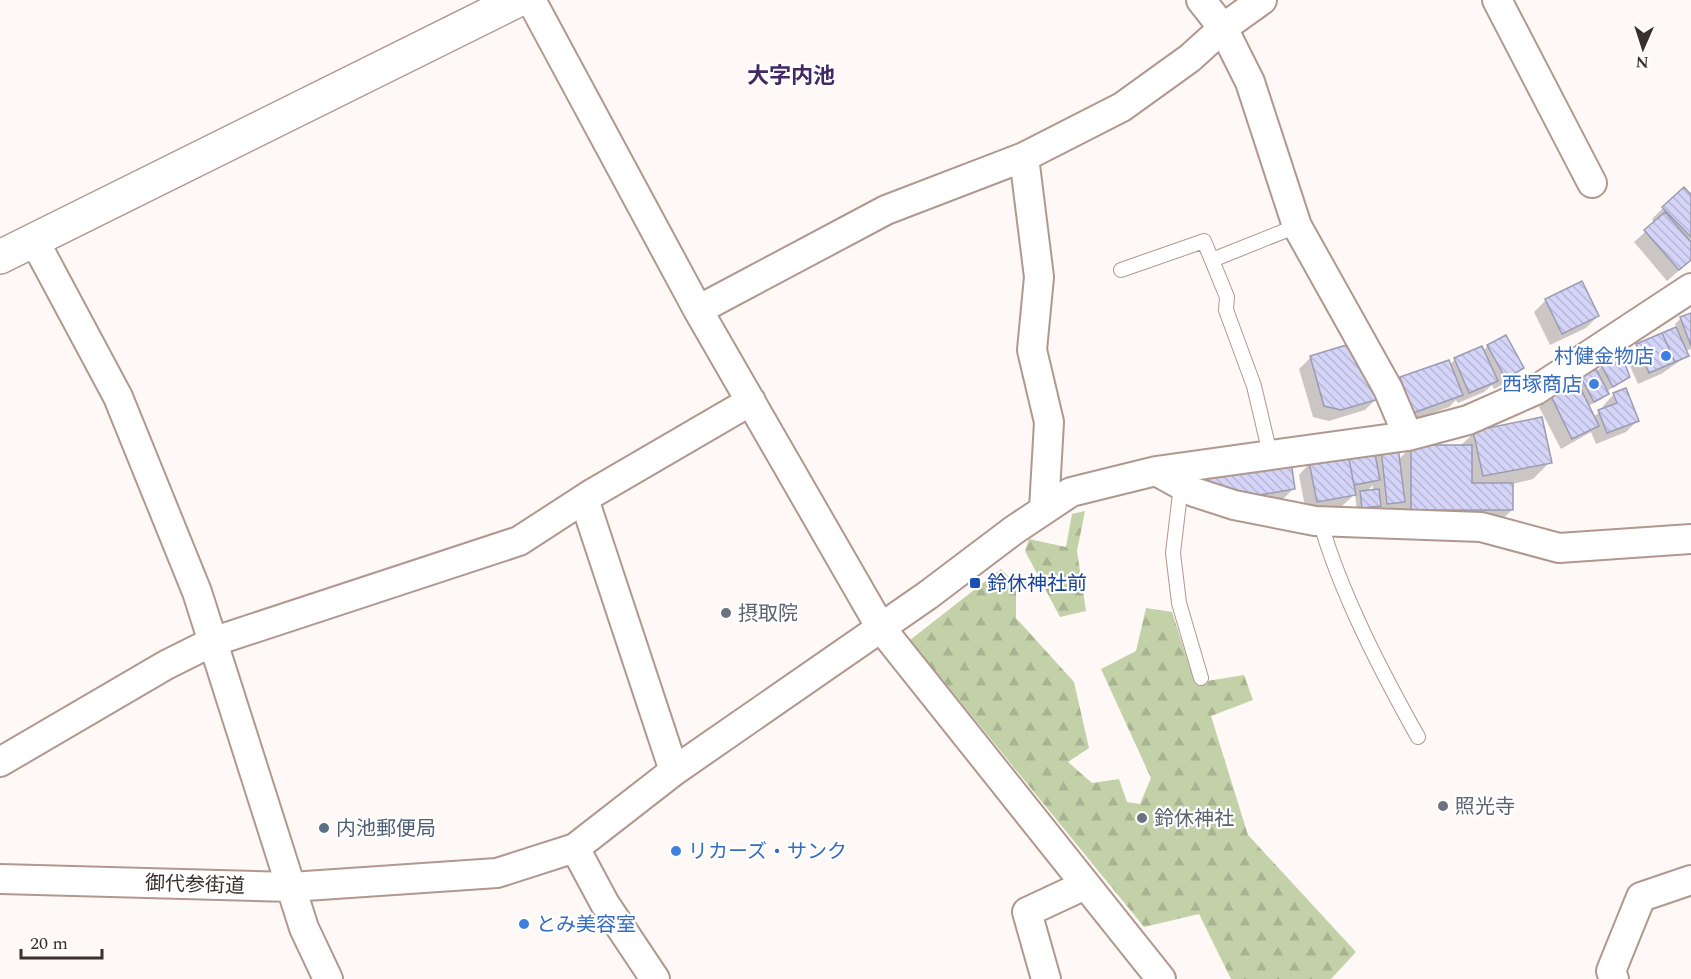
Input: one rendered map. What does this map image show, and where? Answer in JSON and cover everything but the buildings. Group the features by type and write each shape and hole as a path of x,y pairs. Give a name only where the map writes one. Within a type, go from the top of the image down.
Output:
{"street":[{"path":"0,257 518,0"},
{"path":"531,0 698,310 881,628 1161,979"},
{"path":"1202,0 1223,28 1250,82 1298,226 1388,389 1408,436"},
{"path":"698,310 886,210 1024,157 1122,107 1190,58 1223,28 1262,0"},
{"path":"1497,0 1592,183"},
{"path":"1024,157 1039,277 1032,350 1049,422 1044,509"},
{"path":"34,240 117,397 196,592 304,928 328,979"},
{"path":"655,979 605,904 575,848 674,771 881,628 1044,509 1071,492 1156,471 1408,436 1468,420 1536,390 1691,288"},
{"path":"0,762 166,665 212,642 519,541 584,499 751,401"},
{"path":"1156,471 1181,485 1234,505 1320,521 1481,527 1559,548 1691,539"},
{"path":"584,499 674,771"},
{"name":"御代参街道","path":"0,879 291,887 497,873 575,848"},
{"path":"1614,979 1611,971 1641,897 1691,880"},
{"path":"1046,979 1026,912 1085,885"}],"lane":[{"path":"1212,260 1298,226"},
{"path":"1121,270 1204,241 1227,297 1226,310 1254,386 1270,454"},
{"path":"1181,485 1173,553 1179,603 1201,678"},
{"path":"1320,521 1328,548 1387,682 1418,737"}],"green space":[{"path":"1085,511 1077,551 1086,611 1060,617 1025,551 1029,539 1066,547 1072,514"},
{"path":"1001,569 1016,584 1016,618 1074,682 1089,748 1068,762 1092,783 1119,779 1127,802 1140,804 1151,778 1101,669 1136,651 1146,608 1172,612 1195,683 1244,675 1253,700 1211,716 1248,835 1356,952 1331,979 1231,979 1199,914 1144,927 910,640"}],"place":[{"name":"村健金物店","path":"1666,356"},
{"name":"西塚商店","path":"1594,384"},
{"name":"鈴休神社前","path":"975,583"},
{"name":"摂取院","path":"726,613"},
{"name":"照光寺","path":"1443,806"},
{"name":"鈴休神社","path":"1142,818"},
{"name":"内池郵便局","path":"324,828"},
{"name":"リカーズ・サンク","path":"676,851"},
{"name":"とみ美容室","path":"524,924"}],"district":[{"name":"大字内池","path":"791,75"}]}
